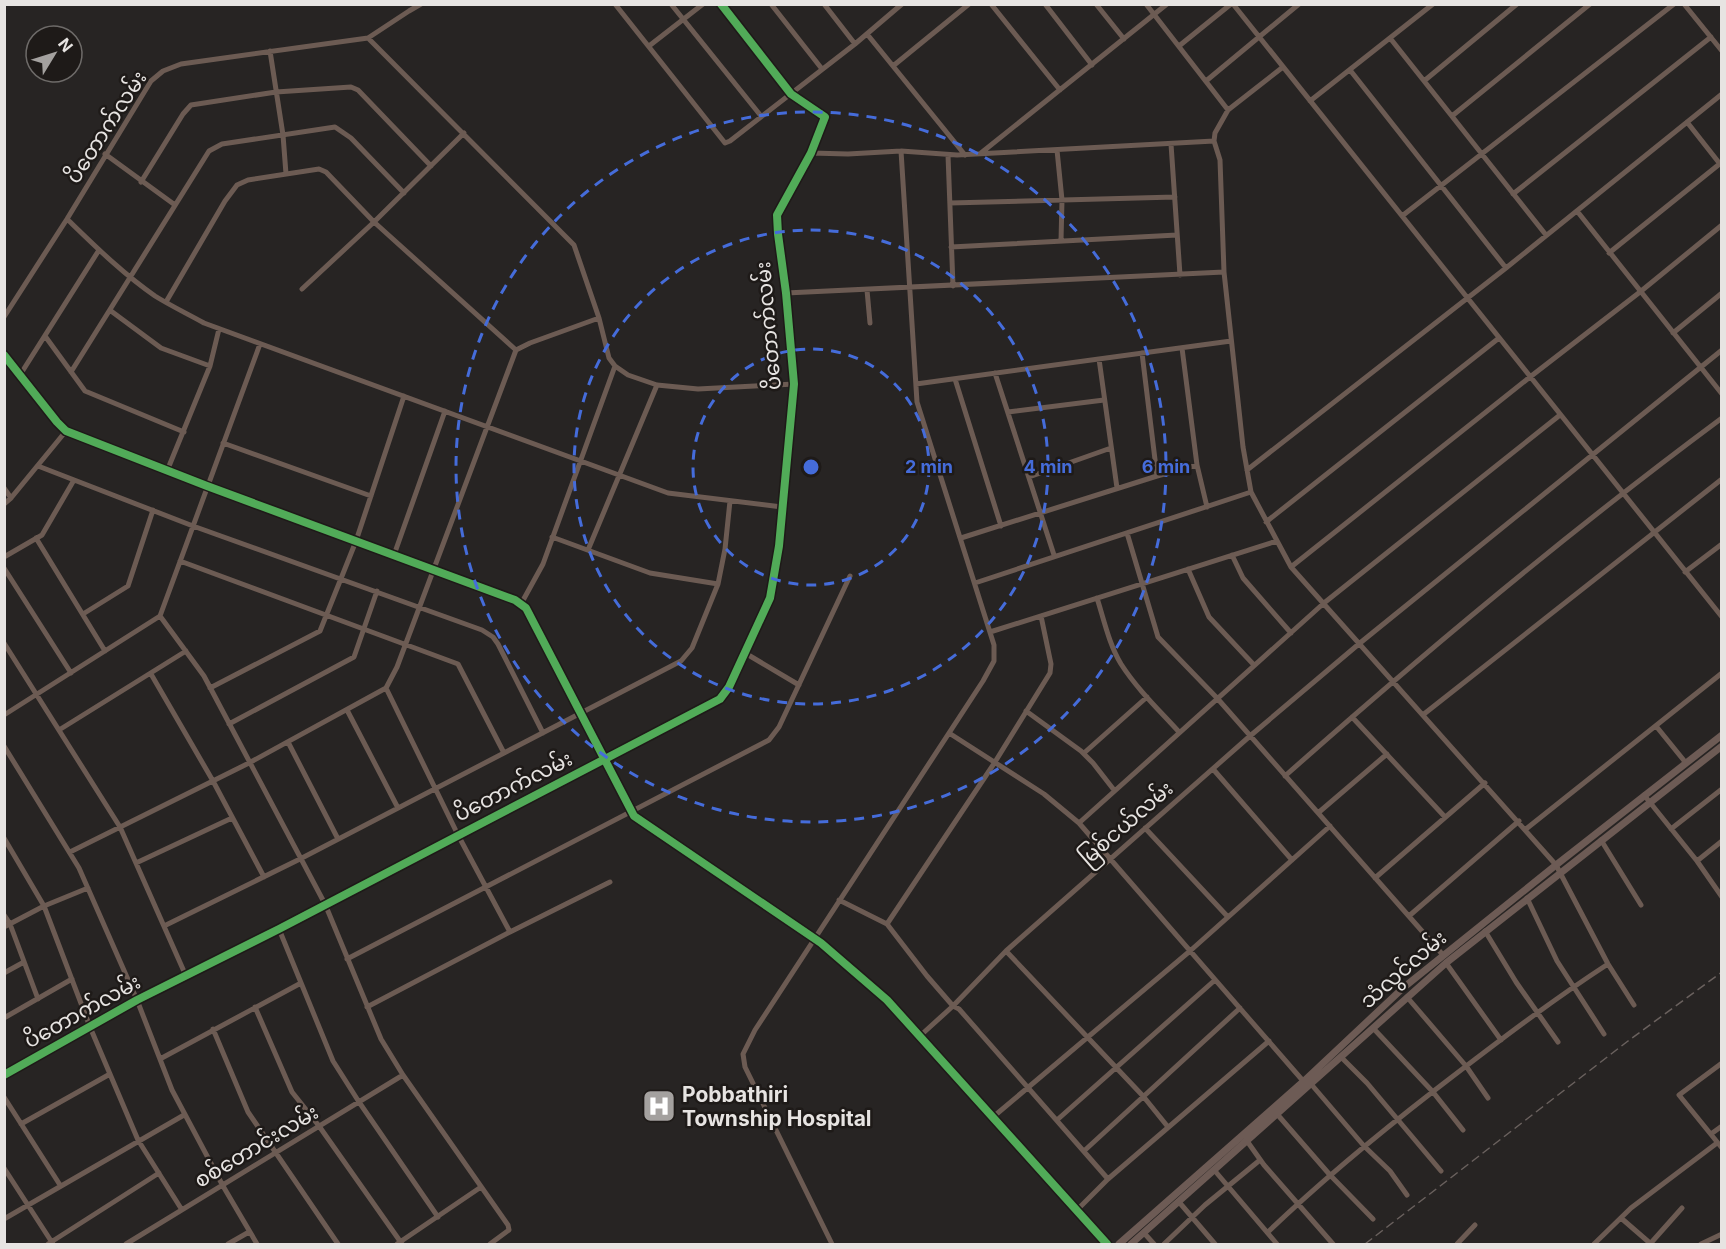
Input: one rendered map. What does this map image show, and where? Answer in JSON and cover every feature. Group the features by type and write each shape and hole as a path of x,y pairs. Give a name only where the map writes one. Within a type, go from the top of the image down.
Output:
{"main road":[{"name":"သံလွင်လမ်း","path":"1131,1245 1277,1114 1360,1027 1443,955 1722,735"},
{"name":"သံလွင်လမ်း","path":"1119,1245 1341,1057 1446,963 1722,746"}],"street":[{"name":"ပိတောက်လမ်း","path":"4,317 68,219 151,81 163,71 181,64 368,38 421,4"},
{"path":"615,4 724,143 730,141 855,44 902,4"},
{"path":"671,4 761,116"},
{"path":"649,46 703,4"},
{"path":"721,4 791,93"},
{"path":"771,4 822,69"},
{"path":"834,4 826,7 855,44"},
{"path":"893,66 969,4"},
{"path":"991,4 1060,90"},
{"path":"1045,4 1092,65"},
{"path":"1096,4 1124,39"},
{"path":"1146,4 1228,110"},
{"path":"979,154 1167,4"},
{"path":"1179,46 1232,4 1685,572 1719,610 1722,617"},
{"path":"1206,81 1299,4"},
{"path":"1424,81 1517,4"},
{"path":"1452,116 1590,4"},
{"path":"1402,216 1674,4"},
{"path":"1684,4 1722,51"},
{"path":"1310,101 1430,5"},
{"path":"867,34 965,155"},
{"path":"1513,194 1711,37"},
{"path":"368,38 574,245 599,318 609,358 615,366 543,564 521,604"},
{"path":"1390,38 1546,235"},
{"path":"270,51 283,135 286,174"},
{"path":"1283,67 1228,110 1215,133 1214,141 1220,160 1224,272 1231,341 1251,492 1291,567 1556,865 1608,964 1634,1005"},
{"path":"1350,70 1506,268"},
{"path":"141,182 183,114 191,105 276,92 351,87 358,90 431,166"},
{"name":"ပိတောက်လမ်း","path":"4,1075 137,1000 720,699 729,687 770,598 779,546 794,384 777,215 812,153 825,117 791,93"},
{"path":"1247,470 1506,268 1722,94"},
{"path":"1609,253 1721,164 1687,122"},
{"path":"71,372 132,278 209,151 222,144 335,127 351,138 404,193"},
{"path":"302,289 464,133"},
{"path":"812,153 848,154 901,151 965,155 1214,141"},
{"path":"1171,144 1180,275"},
{"path":"1057,150 1062,200 1061,241"},
{"path":"832,1245 745,1066 743,1054 755,1030 994,661 990,632 917,402 901,151"},
{"path":"105,154 175,205"},
{"path":"948,155 953,286"},
{"path":"166,302 225,201 237,185 248,180 319,169 326,172 374,222 516,351"},
{"path":"950,203 1174,197"},
{"path":"1577,211 1722,394"},
{"path":"68,219 132,278 166,302 204,323 668,493 782,507"},
{"path":"1291,567 1722,225"},
{"path":"951,247 1177,235"},
{"path":"20,375 99,250"},
{"path":"786,293 1224,272"},
{"path":"867,290 870,323"},
{"path":"1673,333 1722,293"},
{"path":"111,310 161,348 210,366"},
{"path":"70,852 249,763 386,688 405,645 516,351 530,343 599,318"},
{"path":"167,471 210,366 219,329"},
{"path":"45,336 85,391 184,432"},
{"path":"1266,522 1499,338"},
{"path":"916,384 1231,341"},
{"path":"4,715 160,616 260,344"},
{"path":"1182,348 1197,465 1207,507"},
{"name":"မြစ်ငယ်လမ်း","path":"921,1035 953,1006 1006,951 1250,736 1360,643 1722,350"},
{"path":"1142,353 1157,476"},
{"path":"4,355 66,431 167,471 515,600 526,608 634,816 814,939 887,1000 921,1035 1107,1245"},
{"path":"1099,359 1117,488"},
{"name":"ပိတောက်လမ်း","path":"615,366 628,375 657,385 698,389 794,384"},
{"path":"995,373 1054,555"},
{"path":"955,379 1001,526"},
{"path":"588,550 657,385"},
{"path":"210,688 320,631 356,541 404,396"},
{"path":"1008,412 1104,400"},
{"path":"394,555 445,411"},
{"path":"1079,823 1324,603 1560,415"},
{"path":"1285,776 1393,680 1622,492 1722,418"},
{"path":"4,504 66,431"},
{"path":"223,443 371,496"},
{"path":"1029,477 1111,448"},
{"path":"962,538 1197,465"},
{"path":"38,466 193,526 482,630 493,637 543,733"},
{"path":"1424,714 1722,479"},
{"path":"4,557 42,535 74,480"},
{"path":"4,488 11,498"},
{"path":"975,583 1054,555 1251,492"},
{"path":"164,926 300,859 681,661 692,648 718,584 725,549 730,501"},
{"path":"83,614 128,586 153,510"},
{"path":"1127,533 1158,637 1217,698 1443,955"},
{"path":"552,537 650,573 718,584"},
{"path":"36,538 105,651"},
{"path":"990,632 1277,541"},
{"path":"1685,572 1722,544"},
{"path":"1232,555 1243,578 1291,633"},
{"path":"180,561 458,663 504,753"},
{"path":"4,568 71,673"},
{"path":"1188,569 1209,617 1254,665"},
{"path":"347,959 769,740 779,727 800,685 850,576"},
{"path":"229,724 354,657 377,591"},
{"path":"1097,598 1120,662 1133,681 1179,732"},
{"path":"160,616 210,688 325,904 381,1039 403,1075 508,1225 507,1233 490,1245"},
{"path":"887,924 995,762 1050,673 1051,664 1041,616"},
{"path":"4,643 120,827 186,976"},
{"path":"59,729 186,651"},
{"path":"745,653 800,685"},
{"path":"1526,829 1722,673"},
{"path":"151,674 213,781 264,877"},
{"path":"386,688 458,835 510,932"},
{"path":"1084,753 1148,697"},
{"path":"347,710 398,808"},
{"path":"1026,711 1084,753 1114,790"},
{"path":"1352,717 1445,817"},
{"path":"1656,726 1686,763"},
{"path":"949,733 1044,794 1079,823 1307,1084 1390,1171 1407,1195"},
{"path":"288,742 338,839"},
{"name":"ပိတောက်လမ်း","path":"4,746 70,852 137,1000 184,1115 257,1245"},
{"path":"1318,813 1387,754"},
{"path":"4,763 12,759"},
{"path":"1213,769 1292,860"},
{"path":"1375,878 1485,783"},
{"path":"1671,829 1722,789"},
{"path":"1644,795 1721,895"},
{"path":"136,863 232,818"},
{"path":"1409,916 1519,821"},
{"path":"993,1117 1190,951 1330,826"},
{"path":"1145,828 1228,917"},
{"path":"4,838 44,906 90,1028 138,1140 182,1210"},
{"path":"1601,840 1641,905"},
{"path":"1696,861 1722,841"},
{"path":"367,1007 610,882"},
{"path":"7,925 44,906 88,888"},
{"path":"1527,898 1537,923 1573,987 1604,1034"},
{"path":"839,900 887,924 927,976 953,1006 959,1009 1108,1179"},
{"path":"4,915 39,999"},
{"path":"279,928 333,1061 438,1216"},
{"path":"1485,932 1516,982 1558,1042"},
{"path":"1006,951 1143,1096 1168,1127"},
{"path":"4,973 24,962"},
{"path":"1446,963 1501,1040"},
{"path":"1268,1232 1298,1203 1397,1118 1573,987 1608,964"},
{"path":"4,1018 72,980"},
{"path":"1057,1120 1115,1066 1215,980"},
{"path":"160,1059 301,983"},
{"path":"1407,997 1466,1066 1488,1098"},
{"path":"255,1007 292,1092 319,1126 400,1244 482,1187"},
{"path":"1084,1151 1240,1008"},
{"path":"1373,1028 1433,1092 1463,1130"},
{"path":"213,1029 248,1112 338,1245"},
{"path":"1077,1210 1108,1179 1269,1041"},
{"path":"1341,1057 1397,1118 1441,1171"},
{"path":"1594,1245 1631,1208 1720,1146 1679,1095 1722,1063"},
{"path":"21,1124 110,1074"},
{"name":"စစ်တောင်းလမ်း","path":"126,1245 403,1075"},
{"path":"4,1097 60,1185"},
{"path":"1277,1114 1330,1175 1373,1219"},
{"path":"4,1218 184,1115"},
{"path":"1711,1134 1722,1126"},
{"path":"1247,1141 1260,1160 1333,1245"},
{"path":"1164,1245 1192,1217 1260,1160"},
{"path":"4,1168 51,1244 159,1173"},
{"path":"1215,1171 1277,1245"},
{"path":"1179,1202 1215,1245"},
{"path":"1621,1218 1650,1244 1682,1208"},
{"path":"1457,1245 1475,1225"},
{"path":"228,1245 249,1232"},
{"path":"1144,1233 1154,1245"},
{"path":"1701,1245 1722,1234"}],"railway":[{"path":"1365,1244 1628,1041 1722,972"}],"cycle path":[{"path":"4,1075 137,1000 279,929 720,699 729,687 770,598 779,546 794,384 777,215 811,153 825,117 791,94 721,4"},
{"path":"4,355 66,431 207,486 515,600 526,608 634,816 821,943 887,1000 1107,1244"}],"place":[{"name":"Pobbathiri Township Hospital","path":"659,1106"}]}
